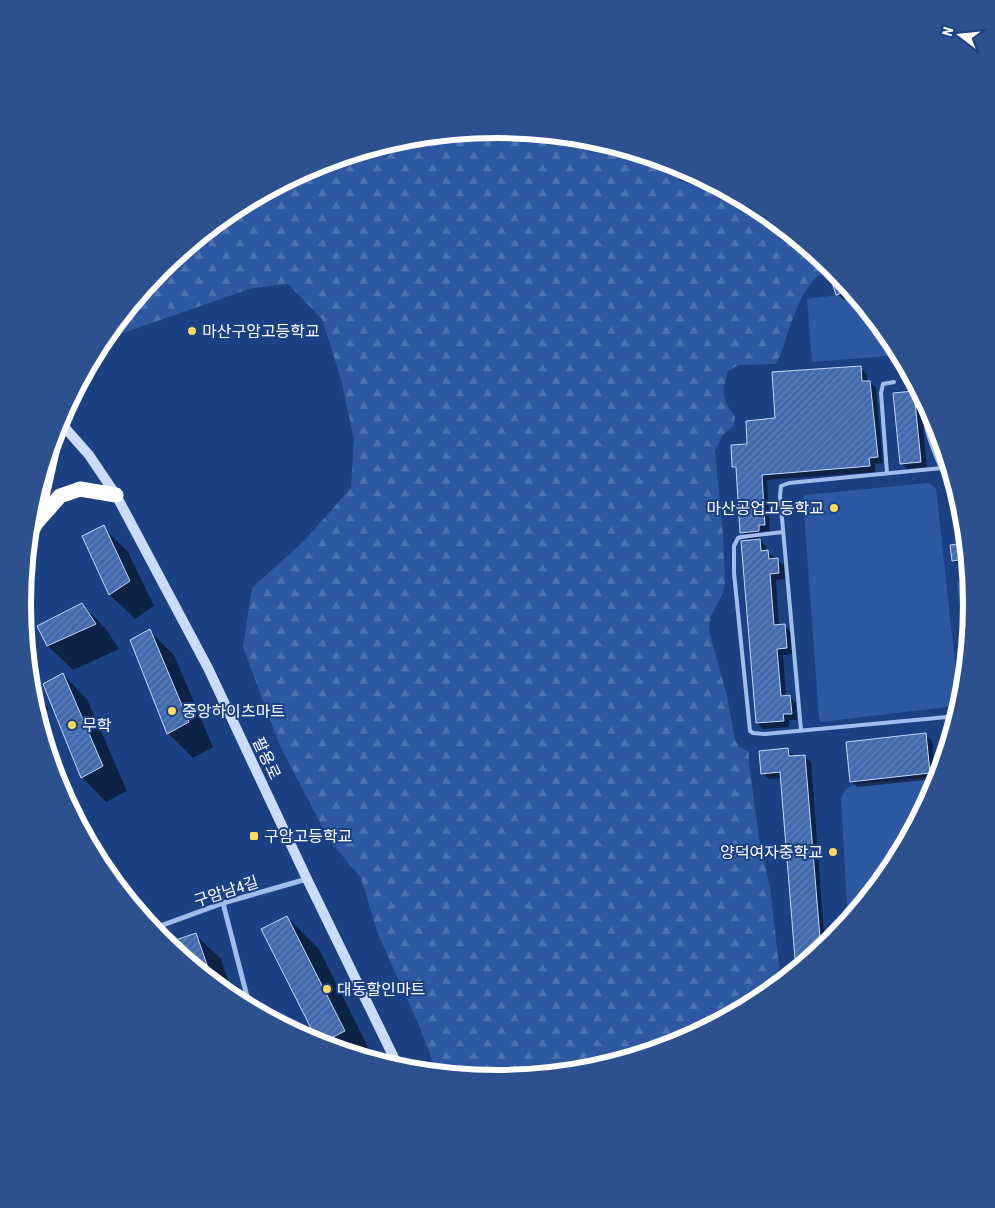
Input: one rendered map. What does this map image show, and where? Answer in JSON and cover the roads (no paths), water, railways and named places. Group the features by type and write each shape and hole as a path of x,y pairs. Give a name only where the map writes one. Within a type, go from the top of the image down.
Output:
{"highway":[{"path":"39,520 60,496 80,490 116,495"}],"main road":[{"name":"팔용로","path":"66,429 89,455 116,495 208,668 307,879 394,1058"}],"street":[{"path":"927,423 932,445 946,478"},
{"name":"구암남4길","path":"160,925 307,879"},
{"path":"223,904 247,998"}],"lane":[{"path":"887,473 880,392 883,384 894,382"},
{"path":"802,730 783,532 781,486 784,484 942,468"},
{"path":"783,532 738,538 734,546 735,583 750,731 758,734 950,717"}],"place":[{"name":"마산구암고등학교","path":"192,331"},
{"name":"마산공업고등학교","path":"834,508"},
{"name":"중앙하이츠마트","path":"172,711"},
{"name":"무학","path":"72,725"},
{"name":"구암고등학교","path":"254,836"},
{"name":"양덕여자중학교","path":"833,852"},
{"name":"대동할인마트","path":"327,989"}]}
